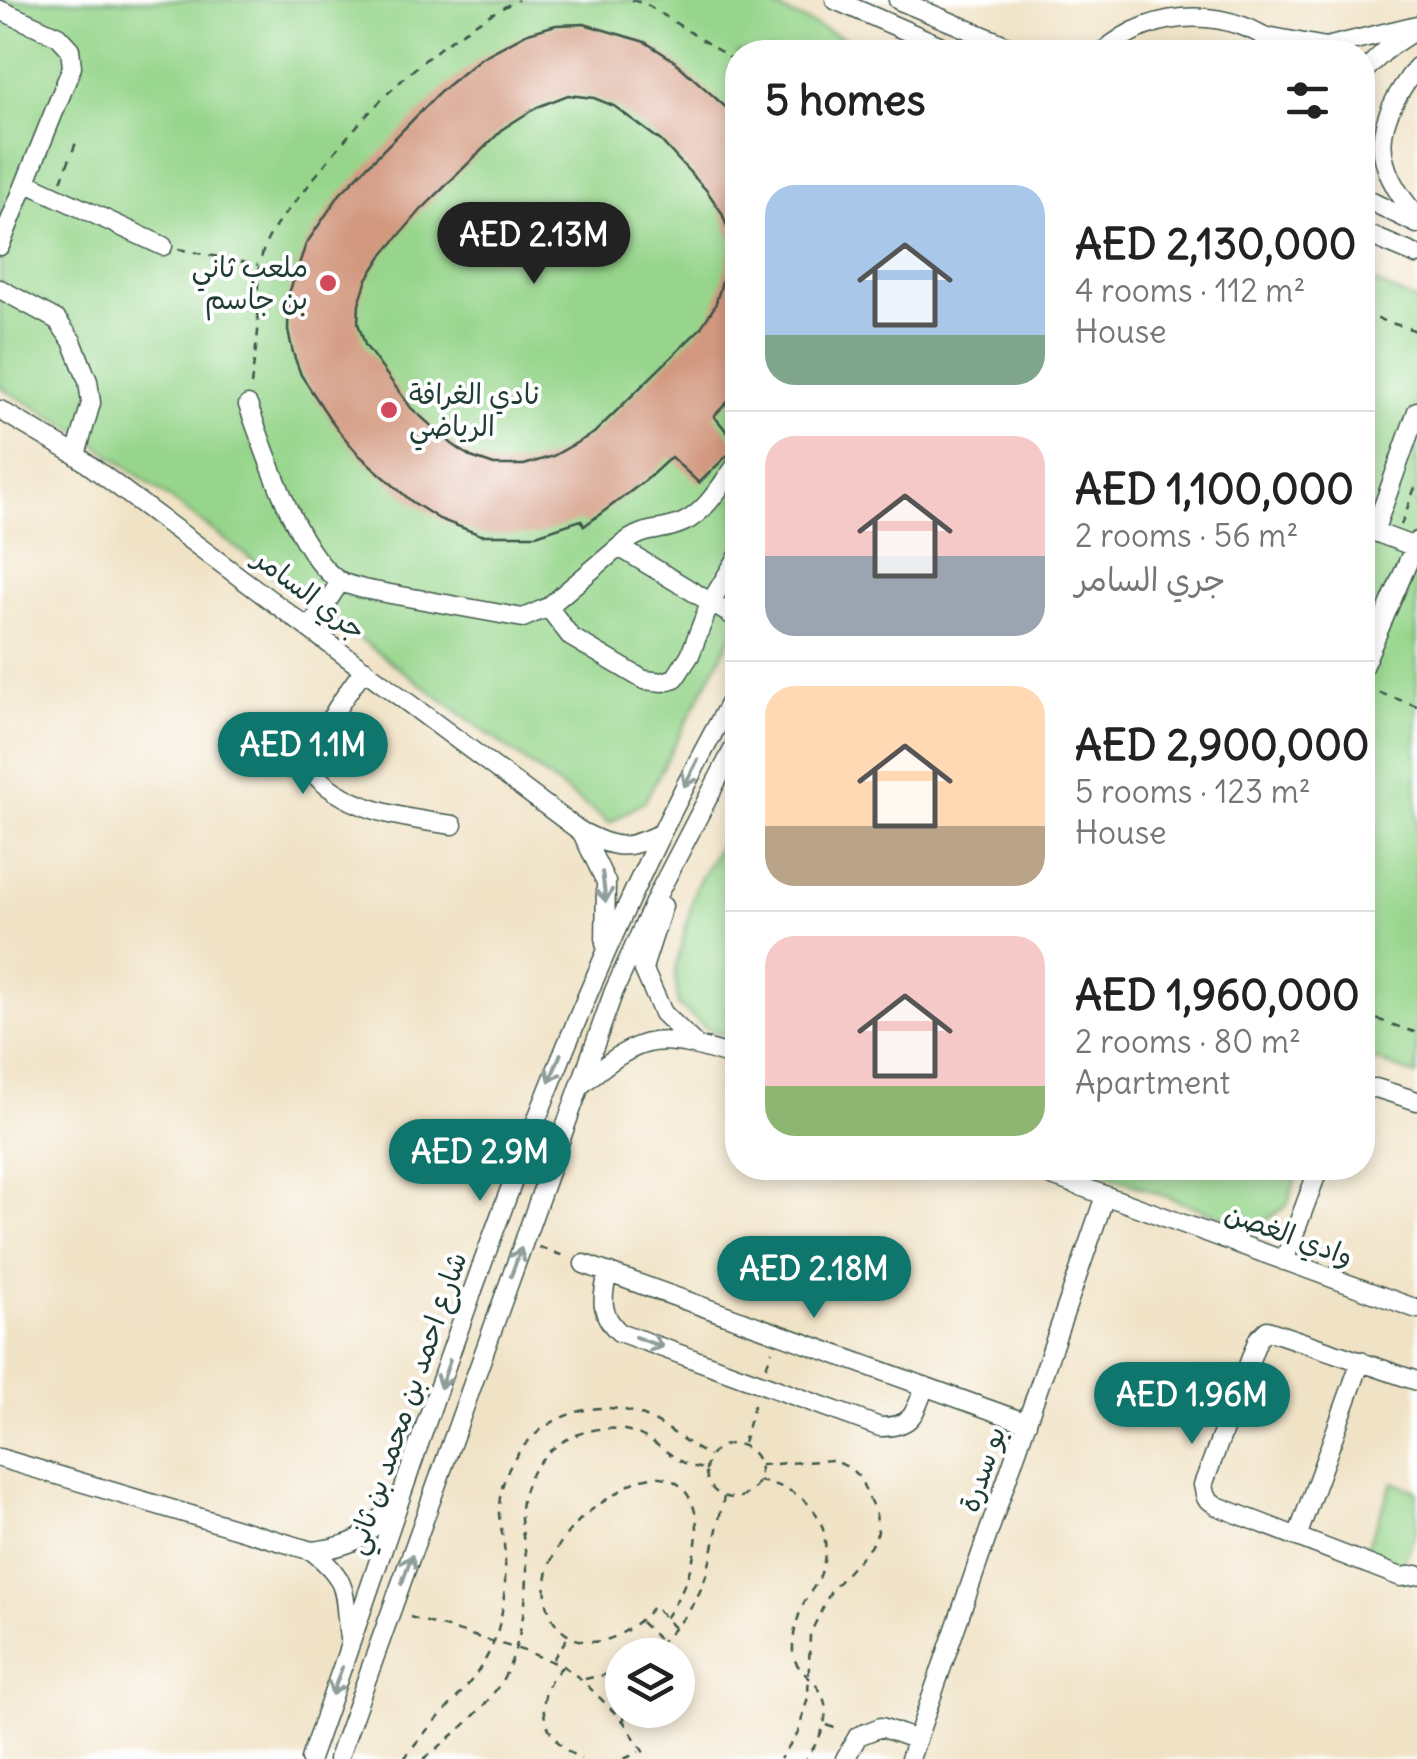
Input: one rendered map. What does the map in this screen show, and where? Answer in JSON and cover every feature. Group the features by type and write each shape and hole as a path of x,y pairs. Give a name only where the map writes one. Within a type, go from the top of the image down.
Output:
{"street":[{"path":"835,0 927,40"},
{"path":"898,0 993,40"},
{"path":"0,10 58,36 70,49 72,67 0,246"},
{"path":"1120,40 1138,29 1176,20 1220,19 1241,24 1269,40"},
{"path":"1370,40 1415,33"},
{"path":"1375,60 1415,33"},
{"path":"1263,35 1289,40"},
{"path":"1417,67 1384,117 1381,146 1398,195 1417,216"},
{"path":"26,183 163,246"},
{"path":"1375,203 1417,224"},
{"path":"1375,237 1417,255"},
{"path":"0,289 57,320 72,340 88,381 90,403 76,456"},
{"path":"248,404 292,516 322,563 341,582 363,590 523,618 548,607 618,547 646,530 683,523 725,479"},
{"name":"جري السامر","path":"0,410 76,456 580,831 612,846 627,848 661,833"},
{"path":"1375,513 1417,410"},
{"path":"1375,533 1415,549 1375,655"},
{"path":"618,547 725,612"},
{"path":"548,607 571,638 644,680 663,682 674,678 690,654 710,603 725,578"},
{"path":"310,628 341,582"},
{"path":"364,669 319,744 316,776 370,809 454,825"},
{"name":"شارع احمد بن محمد بن ثاني","path":"310,1759 541,1105 606,949 661,833 725,712"},
{"name":"شارع احمد بن محمد بن ثاني","path":"338,1759 577,1088 633,948 684,843 725,774"},
{"name":"جري السامر","path":"580,831 606,882 606,949"},
{"path":"684,843 643,968 663,1012 695,1044"},
{"path":"577,1088 632,1046 655,1040 695,1044 725,1054"},
{"path":"1375,1088 1417,1101"},
{"name":"وادي الغصن","path":"1062,1180 1417,1309"},
{"path":"1284,1261 1314,1180"},
{"name":"بو سدرة","path":"910,1759 1105,1196"},
{"path":"584,1264 1027,1422"},
{"path":"608,1272 602,1301 608,1322 619,1332 880,1427 898,1427 913,1417 925,1386"},
{"path":"1417,1381 1276,1330 1263,1332 1204,1492 1211,1503 1297,1537 1401,1577 1417,1575"},
{"path":"1297,1537 1361,1361"},
{"path":"0,1458 312,1551 330,1565 347,1596 350,1644"},
{"path":"312,1551 348,1545 362,1538 406,1487"},
{"path":"845,1759 858,1736 881,1727 916,1740"}],"path":[{"path":"248,404 258,335 260,265 268,240 338,147 380,100 437,48 479,19 518,0"},
{"path":"632,0 646,4 725,55"},
{"path":"55,196 77,140"},
{"path":"163,246 260,265"},
{"path":"1375,318 1417,331"},
{"path":"1375,691 1417,706"},
{"path":"1375,1019 1417,1034"},
{"path":"523,1241 584,1264"},
{"path":"742,1445 778,1333"},
{"path":"404,1759 471,1684 493,1642 504,1595 505,1558 498,1510 508,1469 522,1446 563,1416 600,1408 622,1409 640,1414 709,1456"},
{"path":"424,1759 487,1702 510,1664 523,1618 527,1574 522,1501 534,1467 544,1455 578,1435 598,1429 619,1429 644,1435 686,1463 705,1469"},
{"path":"724,1444 742,1445 756,1456 760,1465 758,1481 748,1494 724,1497 710,1487 705,1469 709,1456 724,1444"},
{"path":"760,1465 833,1460 850,1468 869,1492 878,1532 821,1606 810,1634 808,1697 798,1732 780,1759"},
{"path":"664,1618 676,1604 690,1575 696,1518 693,1502 683,1488 668,1477 654,1476 639,1480 601,1503 564,1536 544,1576 545,1596 555,1624 569,1636 592,1642 611,1640 640,1621 654,1606 664,1618 676,1629"},
{"path":"758,1481 784,1485 813,1507 820,1519 825,1560 820,1578 804,1602 793,1654 797,1666 817,1686 826,1702 819,1742 806,1759"},
{"path":"666,1638 695,1606 705,1582 724,1497"},
{"path":"392,1612 552,1661 582,1680 605,1703"},
{"path":"640,1621 657,1638"},
{"path":"552,1661 569,1636"},
{"path":"563,1666 545,1688 544,1711 556,1740 581,1759"},
{"path":"582,1680 605,1675"},
{"path":"627,1728 648,1759"},
{"path":"624,1759 640,1752"}],"green space":[{"name":"نادي الغرافة الرياضي","path":"0,0 758,0 849,40 725,40 725,649 645,801 609,823 82,434 0,387"},
{"path":"1375,283 1417,301 1417,1076 1375,1060"},
{"path":"725,836 725,1035 706,1028 678,1005 675,971 696,886"},
{"path":"1121,1180 1295,1180 1287,1206 1253,1228"},
{"path":"1393,1482 1417,1491 1417,1530 1401,1569 1364,1554"}],"building":[{"name":"ملعب ثاني بن جاسم","path":"584,24 645,42 673,60 725,106 725,221 707,191 661,141 614,106 594,98 568,95 537,107 504,128 421,210 381,257 367,279 359,304 358,323 365,345 411,408 452,444 471,457 494,465 524,465 553,456 594,433 700,329 715,306 725,271 725,405 714,416 725,429 725,458 699,483 671,457 584,526 581,520 536,535 481,535 439,519 411,501 359,455 334,425 301,375 293,353 288,330 289,293 306,244 340,194 441,91 481,58 528,33 556,25"}],"place":[{"name":"ملعب ثاني بن جاسم","path":"328,283"},
{"name":"نادي الغرافة الرياضي","path":"389,410"}]}
